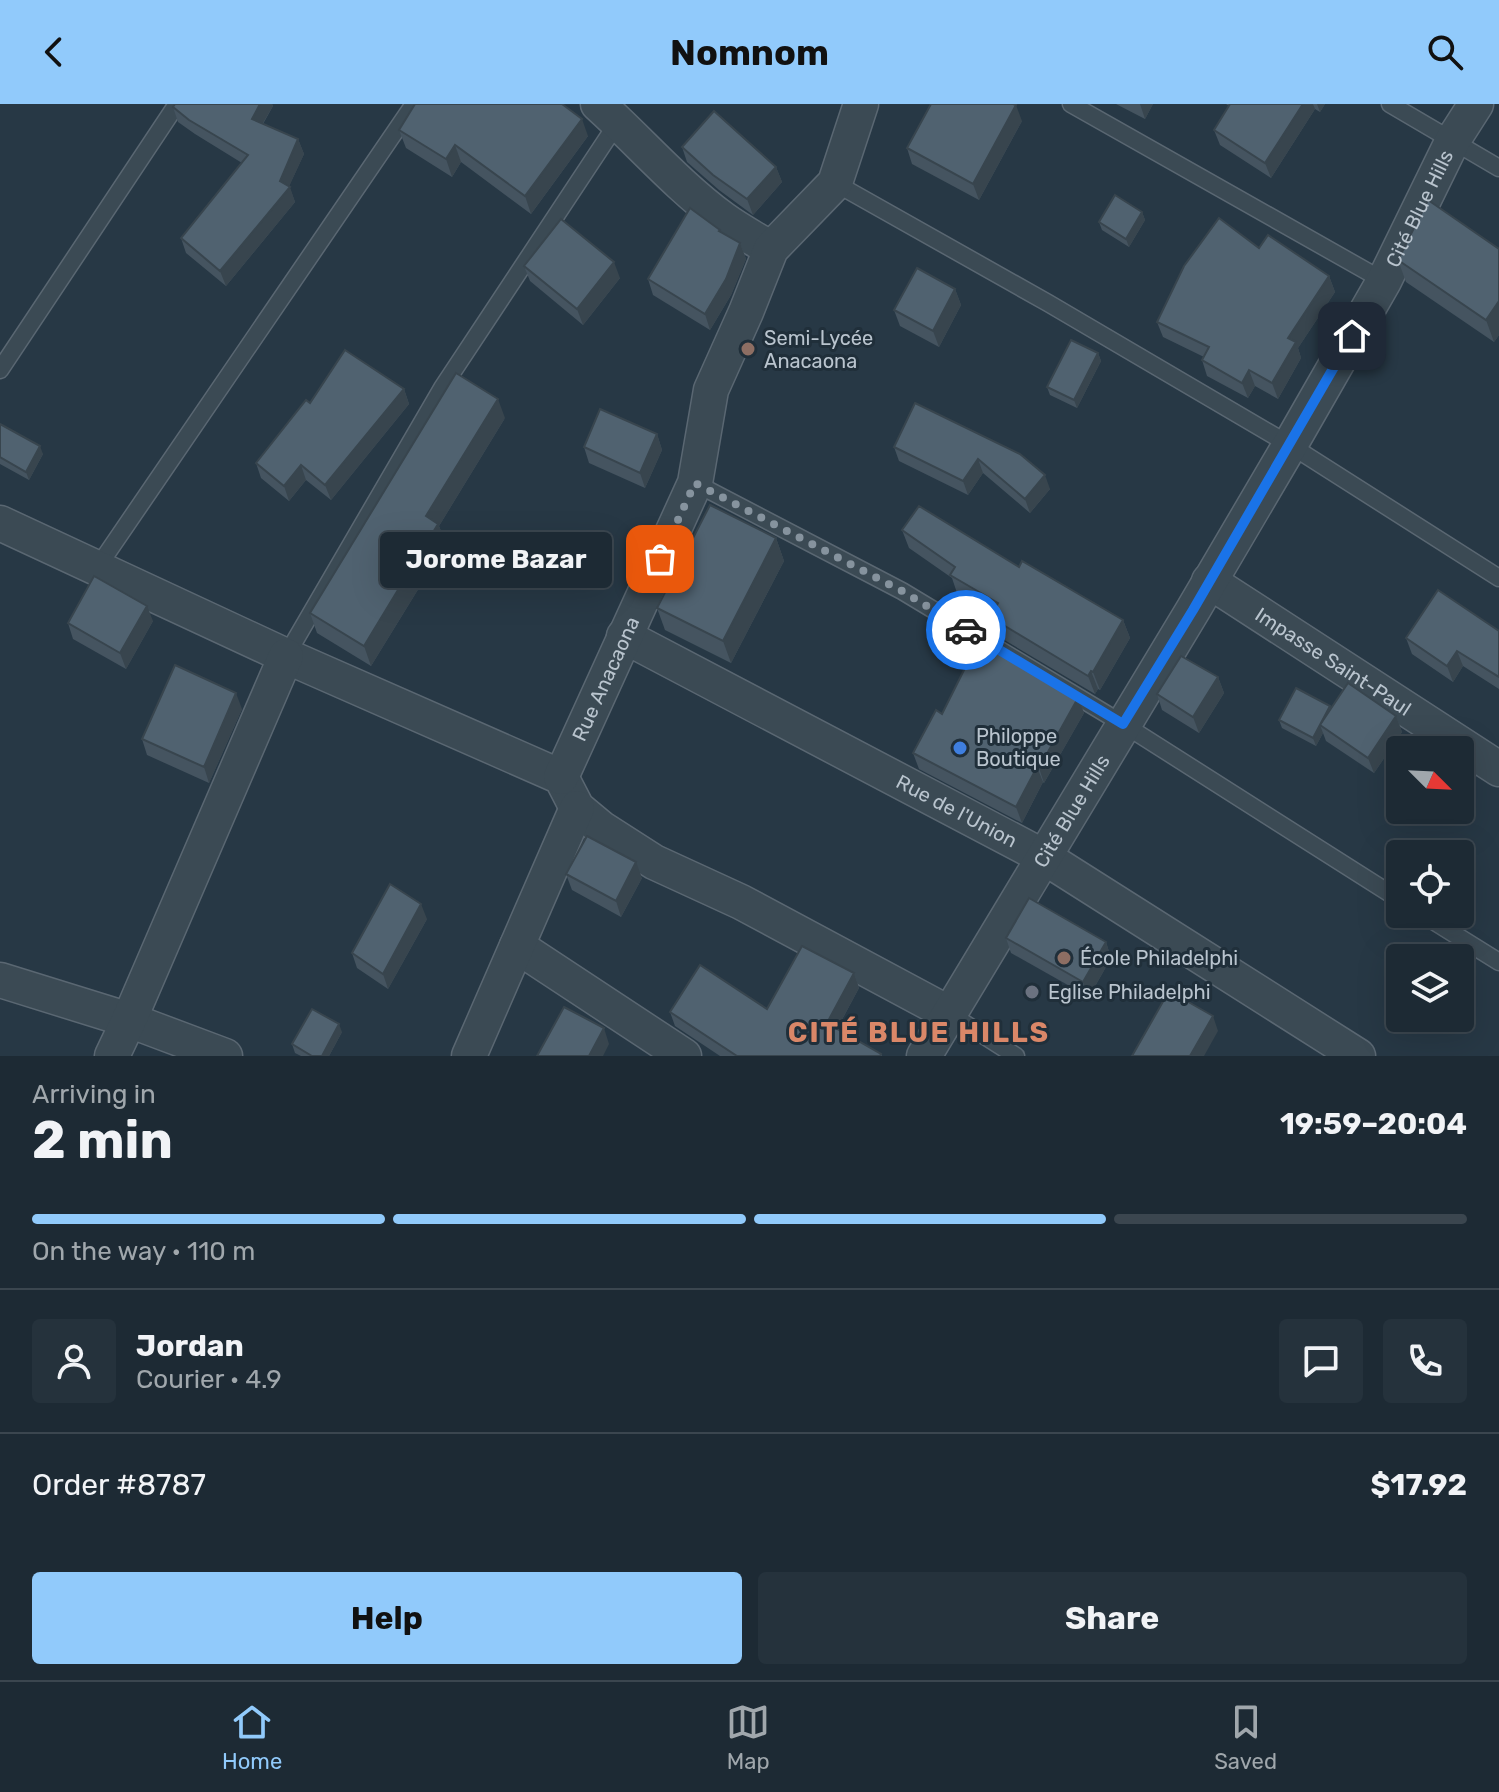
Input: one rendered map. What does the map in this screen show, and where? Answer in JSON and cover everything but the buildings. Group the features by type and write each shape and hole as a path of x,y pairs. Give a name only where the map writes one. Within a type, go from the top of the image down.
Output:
{"street":[{"name":"Rue Anacaona","path":"561,777 695,483 711,390 771,249 835,183 861,104"},
{"name":"Cité Blue Hills","path":"924,1056 1290,445 1384,281 1453,140 1476,104"},
{"path":"608,113 671,176 724,220 771,249"},
{"path":"0,523 286,656 561,777 577,808 601,828 654,862 741,902 950,1014"},
{"name":"Impasse Saint-Paul","path":"1209,581 1499,769"},
{"name":"Rue de l'Union","path":"624,636 1044,857 1358,1056"},
{"path":"112,1056 286,656"},
{"path":"469,1056 577,808"},
{"path":"517,946 684,1056"},
{"path":"0,980 129,1020 225,1056"}],"lane":[{"path":"0,370 177,104"},
{"path":"97,568 414,104"},
{"path":"1071,104 1384,281"},
{"path":"1390,104 1499,168"},
{"path":"286,656 442,388 608,113"},
{"path":"835,183 1290,445 1499,578"},
{"path":"695,483 902,591 1123,724 1386,891"},
{"path":"1444,928 1499,962"},
{"path":"950,1014 1016,1056"}],"way so far":[{"path":"660,559 695,483 902,591 966,630"}],"place":[{"name":"Semi-Lycée Anacaona","path":"748,349"},
{"name":"Jorome Bazar","path":"660,559"},
{"name":"Philoppe Boutique","path":"960,748"},
{"name":"École Philadelphi","path":"1064,958"},
{"name":"Eglise Philadelphi","path":"1032,992"}],"district":[{"name":"CITÉ BLUE HILLS","path":"919,1032"}],"route":[{"path":"966,630 1123,724 1352,336"}]}
